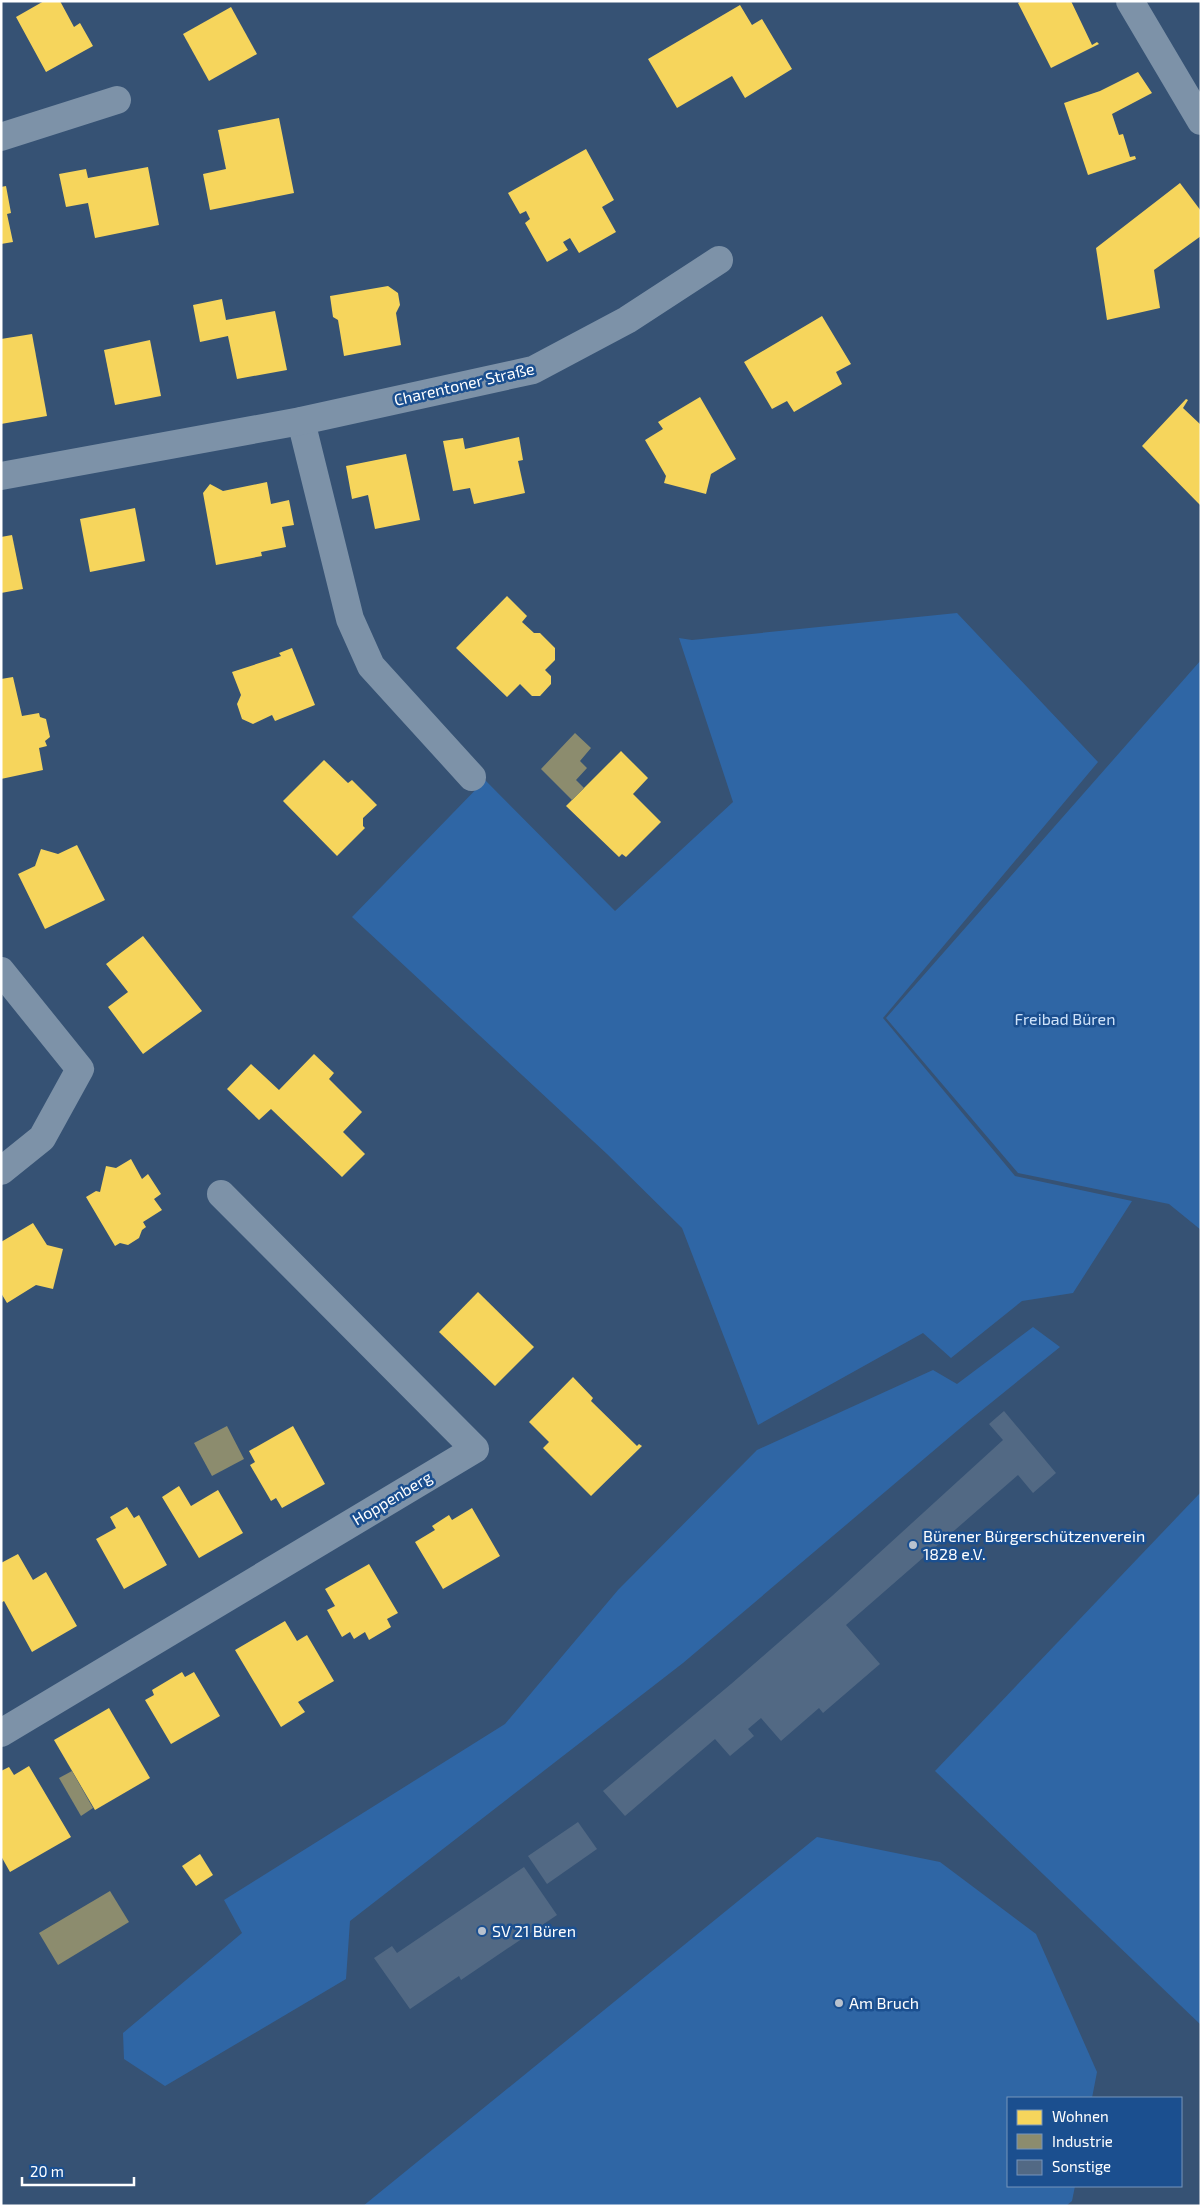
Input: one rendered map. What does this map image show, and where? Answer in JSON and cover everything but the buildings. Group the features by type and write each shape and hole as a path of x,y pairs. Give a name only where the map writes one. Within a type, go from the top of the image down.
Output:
{"street":[{"path":"1130,1 1201,121"},
{"path":"1,136 117,100"},
{"name":"Charentoner Straße","path":"1,476 301,421 533,370 627,320 719,260"},
{"path":"301,421 350,619 371,666 472,777"},
{"path":"1,971 80,1069 42,1138 1,1171"},
{"name":"Hoppenberg","path":"1,1733 475,1449 221,1194"}],"green space":[{"path":"957,613 1098,762 883,1018 1015,1176 1132,1201 1073,1293 1022,1301 951,1358 923,1333 758,1425 682,1228 607,1154 352,917 485,780 615,911 733,802 679,638 692,640"},
{"name":"Freibad Büren","path":"1201,660 1201,1230 1169,1204 1018,1173 886,1018"},
{"path":"1033,1327 1060,1347 971,1419 683,1663 350,1921 346,1979 165,2086 124,2059 123,2033 242,1933 224,1900 505,1724 618,1590 757,1450 933,1370 957,1384"},
{"path":"1201,1492 1201,2025 935,1771"},
{"name":"Am Bruch","path":"817,1837 940,1862 1036,1934 1097,2072 1092,2097 1007,2097 1007,2187 1075,2187 1072,2201 1066,2206 363,2206"}],"place":[{"name":"Bürener Bürgerschützenverein 1828 e.V.","path":"913,1545"},
{"name":"SV 21 Büren","path":"482,1931"},
{"name":"Am Bruch","path":"839,2003"}]}
